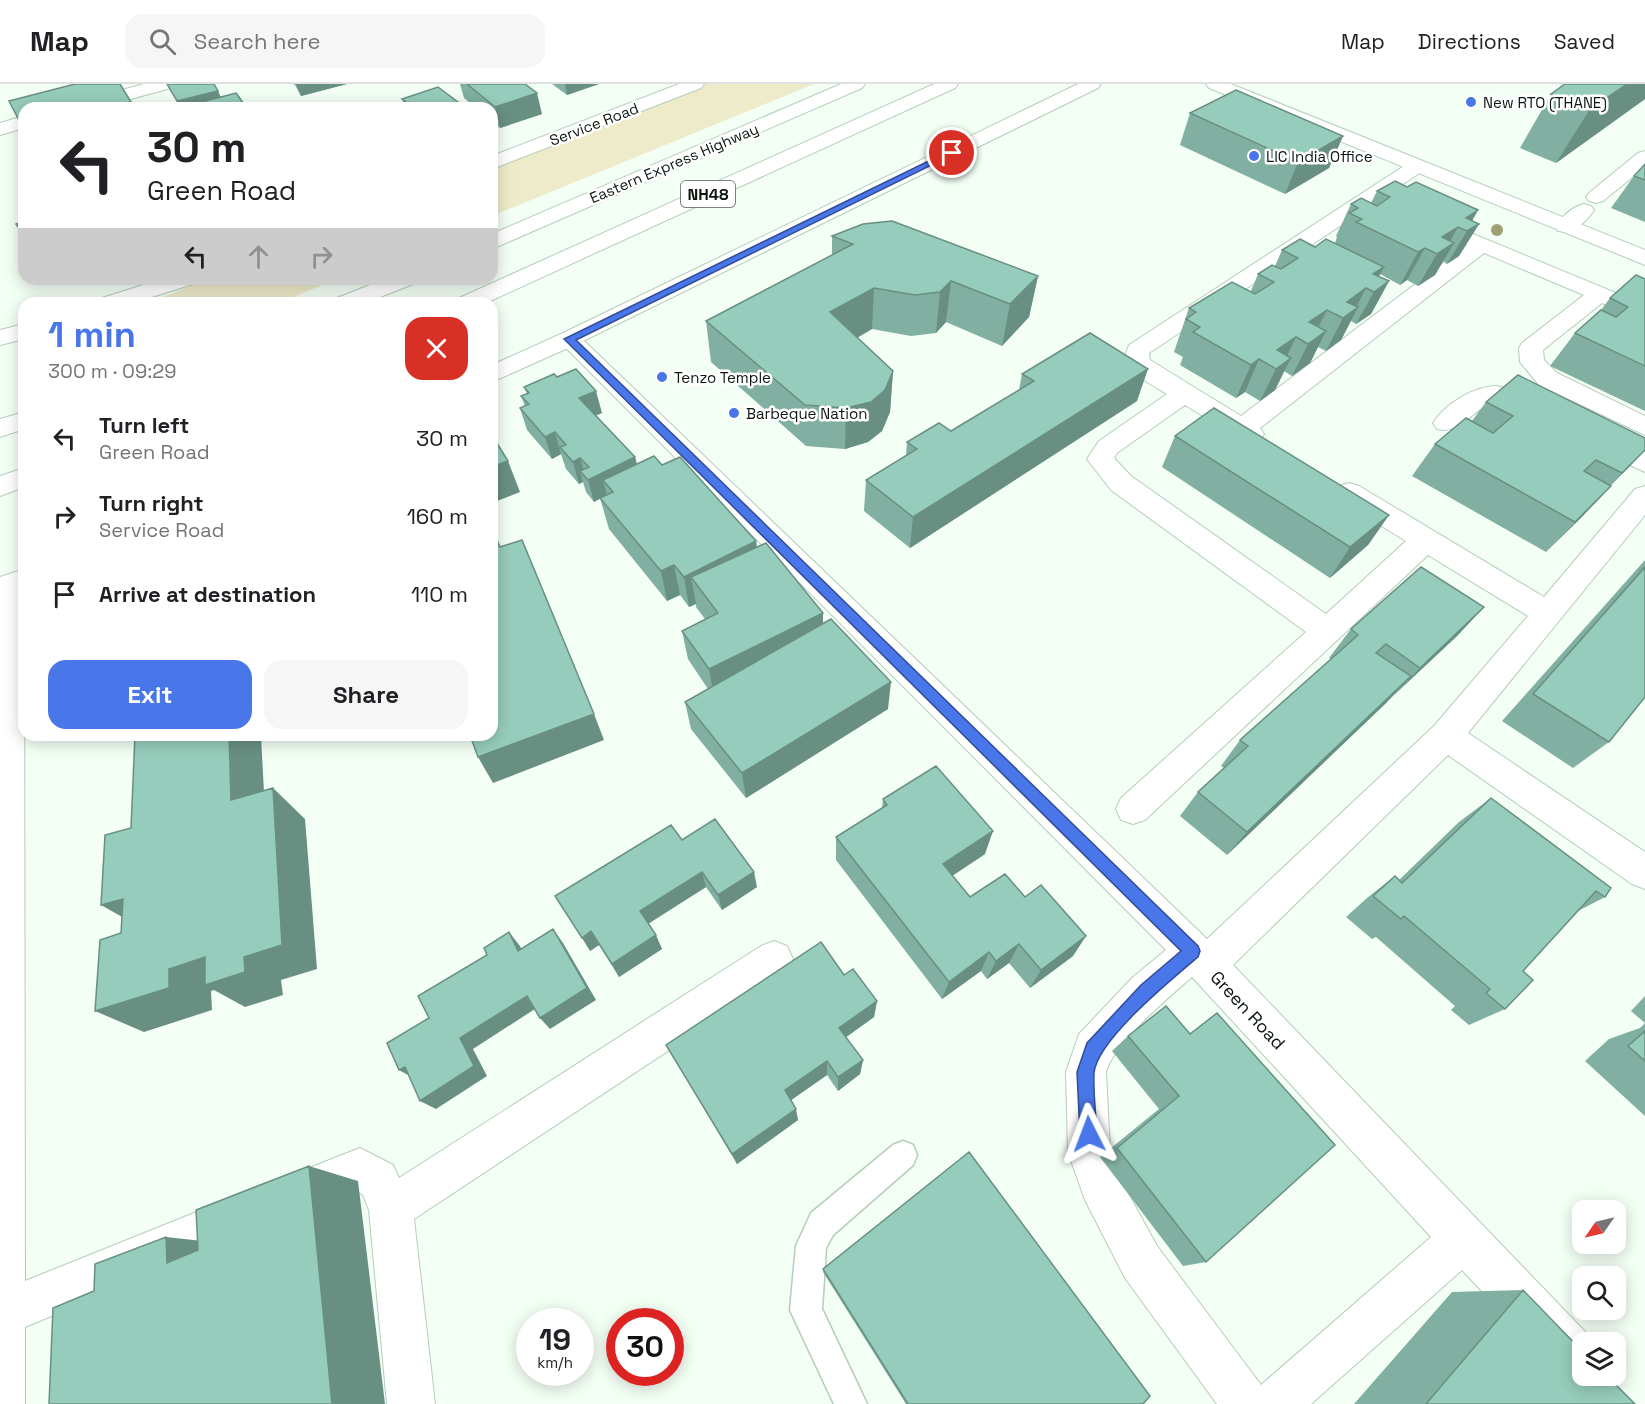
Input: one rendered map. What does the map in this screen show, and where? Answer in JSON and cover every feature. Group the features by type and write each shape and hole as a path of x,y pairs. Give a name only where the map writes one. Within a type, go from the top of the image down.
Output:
{"main road":[{"path":"137,101 165,84"},
{"name":"Service Road","path":"498,161 695,84"},
{"name":"Eastern Express Highway","path":"498,239 856,84"},
{"name":"NH48","path":"480,297 949,84"},
{"path":"498,371 569,339 1092,84"},
{"path":"1215,84 1645,258"},
{"path":"0,129 18,124"},
{"path":"1566,226 1645,157"},
{"path":"1273,447 1146,370 1139,362 1138,350 1300,255 1381,201 1417,166"},
{"path":"1442,227 1645,313"},
{"path":"1242,429 1393,300 1482,244"},
{"path":"129,297 166,285"},
{"path":"360,297 390,285"},
{"path":"1600,294 1531,348 1532,362 1548,379 1645,426"},
{"path":"0,338 18,333"},
{"name":"Green Road","path":"569,339 1200,958 1572,1352"},
{"path":"1185,393 1108,447 1100,459 1121,483 1326,631"},
{"path":"1446,423 1476,397 1490,393 1512,398 1645,463"},
{"path":"0,428 18,422"},
{"path":"1324,478 1548,614"},
{"path":"0,486 18,479"},
{"path":"1246,1404 1141,1262 1100,1185 1089,1152 1086,1072 1093,1048 1147,991 1200,958 1446,736 1645,496"},
{"path":"1133,809 1426,540"},
{"path":"1,1404 11,585"},
{"path":"1446,736 1645,872"},
{"path":"391,1209 774,959"},
{"path":"2,1313 360,1168 378,1180 391,1209 411,1404"},
{"path":"1275,1404 1463,1239"}],"lane":[{"path":"851,1404 806,1310 811,1246 822,1224 903,1155"}],"shaded area":[{"path":"701,84 814,84 498,214 498,165"},
{"path":"193,285 322,285 294,297 163,297"}],"building":[{"path":"75,84 120,84 131,102 18,102 18,118 9,101"},
{"path":"167,84 214,84 218,91 177,101"},
{"path":"467,84 525,84 537,93 498,106 498,102 489,102"},
{"path":"1565,84 1627,84 1590,109 1551,94"},
{"path":"438,87 458,102 406,102 402,99"},
{"path":"1236,90 1343,136 1298,162 1190,113"},
{"path":"236,93 243,102 202,102"},
{"path":"1645,164 1645,180 1634,176"},
{"path":"1395,181 1407,187 1416,182 1478,210 1466,218 1479,224 1467,231 1458,227 1442,237 1454,243 1437,254 1425,248 1418,252 1356,222 1362,219 1349,213 1358,208 1351,204 1361,198 1377,206 1390,197 1377,191"},
{"path":"892,221 1038,276 1010,304 951,281 940,292 915,295 874,288 830,312 893,371 885,390 871,402 846,408 805,405 706,321 853,244 832,236 863,224"},
{"path":"1300,239 1315,247 1326,239 1384,267 1373,274 1389,281 1374,292 1366,288 1347,302 1358,307 1343,318 1327,310 1309,322 1326,331 1308,344 1296,337 1277,350 1291,358 1276,369 1259,359 1251,365 1193,332 1200,327 1186,319 1196,312 1189,308 1232,282 1255,294 1274,282 1258,274 1272,265 1281,269 1298,258 1282,250"},
{"path":"1636,275 1645,279 1645,366 1575,333 1601,310 1616,317 1628,307 1610,298"},
{"path":"1090,333 1148,369 913,517 866,480 917,449 907,442 939,423 951,431 1034,381 1022,374"},
{"path":"576,369 596,391 579,398 635,457 588,480 580,471 589,467 580,458 573,462 560,447 566,445 555,432 545,437 520,408 529,404 521,396 529,393 524,387 554,374 557,377"},
{"path":"1518,375 1645,438 1645,450 1622,473 1596,460 1584,471 1611,486 1575,522 1435,444 1466,418 1493,433 1513,416 1486,402"},
{"path":"1214,408 1389,515 1350,547 1175,436"},
{"path":"498,445 508,461 498,465"},
{"path":"654,456 662,465 680,457 756,541 684,577 674,565 661,571 600,498 613,492 603,480"},
{"path":"522,540 594,714 478,757 472,741 498,741 498,542 500,547"},
{"path":"766,543 823,613 709,669 682,631 718,613 691,577"},
{"path":"1421,567 1484,607 1420,668 1386,644 1376,653 1411,676 1247,832 1198,792 1248,746 1240,740 1358,635 1351,629"},
{"path":"1645,567 1645,697 1609,742 1533,694"},
{"path":"831,619 891,682 742,773 685,702"},
{"path":"135,741 229,741 231,800 273,788 282,945 244,957 245,972 205,985 205,957 169,969 169,988 95,1011 100,940 121,933 123,899 101,905 105,835 131,828"},
{"path":"936,766 993,831 943,864 970,897 1005,874 1025,897 1041,885 1086,936 1041,970 1019,944 996,961 989,952 949,982 836,837 887,805 883,799"},
{"path":"1491,798 1611,888 1605,897 1596,891 1523,971 1533,980 1505,1009 1486,993 1490,989 1404,916 1401,919 1373,896 1395,876 1402,883"},
{"path":"715,819 754,872 718,895 702,872 640,911 656,935 612,964 591,931 582,938 555,896 671,825 682,840"},
{"path":"553,929 587,988 540,1018 527,996 460,1038 474,1066 420,1101 405,1067 399,1070 387,1043 429,1018 418,996 487,955 484,948 509,932 518,951"},
{"path":"821,942 844,975 853,969 877,1001 839,1028 863,1060 838,1077 827,1061 785,1090 796,1109 732,1154 666,1045"},
{"path":"1166,1006 1190,1034 1217,1013 1335,1145 1206,1262 1117,1148 1179,1096 1128,1036"},
{"path":"1645,1031 1645,1061 1628,1046"},
{"path":"969,1152 1150,1396 1143,1404 908,1404 823,1269"},
{"path":"309,1166 332,1404 49,1404 53,1308 94,1291 95,1264 166,1237 167,1263 198,1250 196,1210"},
{"path":"1523,1290 1572,1341 1572,1386 1617,1386 1635,1404 1426,1404"}],"place":[{"name":"New RTO (THANE)","path":"1471,102"},
{"name":"LIC India Office","path":"1254,156"},
{"name":"Tenzo Temple","path":"662,377"},
{"name":"Barbeque Nation","path":"734,413"}],"route":[{"path":"952,153 569,339 1193,951 1147,991 1093,1048 1086,1072 1089,1134"}]}
